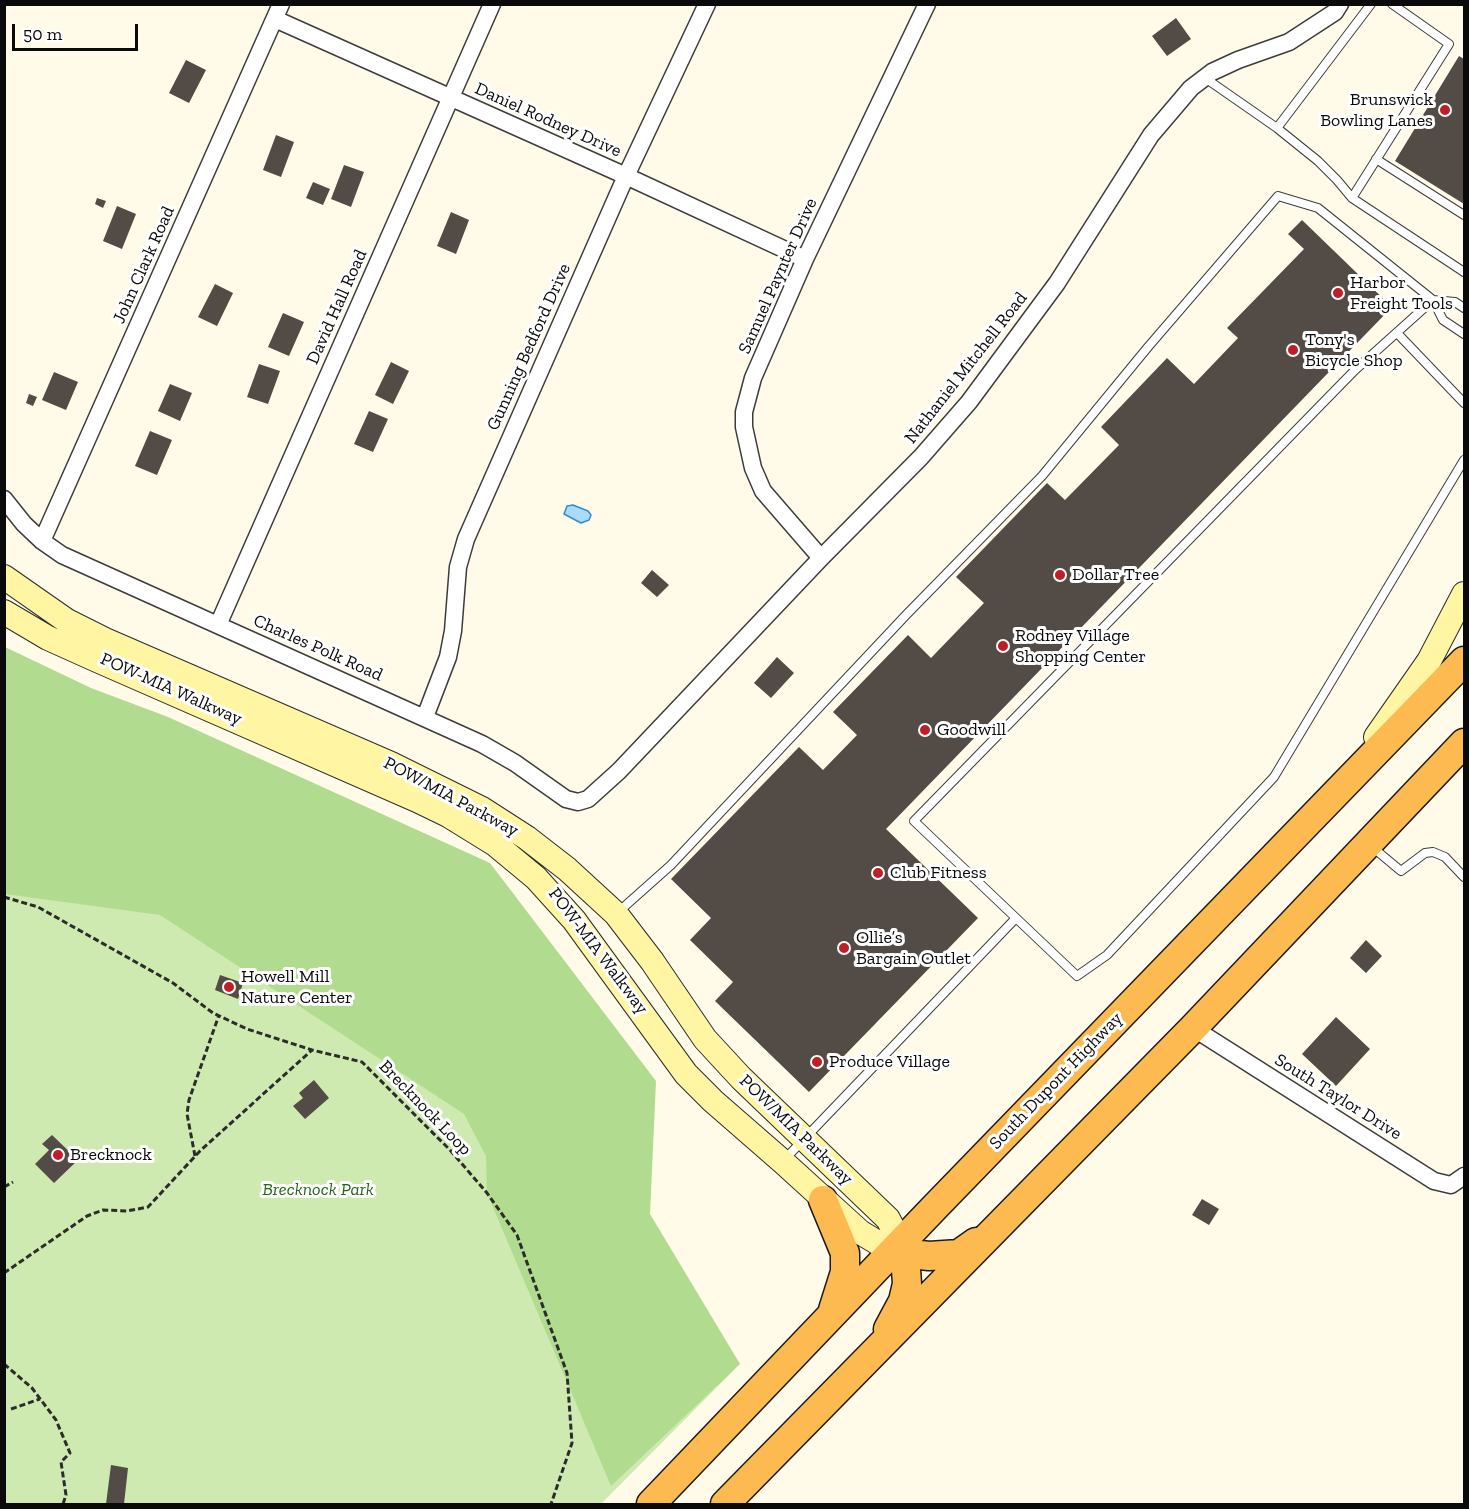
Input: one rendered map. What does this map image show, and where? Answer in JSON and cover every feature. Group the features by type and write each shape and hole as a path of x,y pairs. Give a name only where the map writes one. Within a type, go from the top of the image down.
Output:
{"highway":[{"name":"South Dupont Highway","path":"651,1504 830,1318 900,1250 1325,802 1464,661"},
{"path":"1426,783 1464,727"},
{"path":"725,1504 1193,1028 1464,743"},
{"path":"823,1200 845,1253 845,1272 830,1318"},
{"path":"875,1352 903,1301 907,1284 900,1250 929,1256 959,1254 998,1227"}],"main road":[{"name":"POW/MIA Parkway","path":"4,577 67,621 105,640 391,764 482,809 527,838 567,869 616,914 652,961 705,1039 741,1078 888,1219 900,1250"},
{"path":"1325,802 1412,688 1430,661 1464,594"},
{"name":"POW/MIA Parkway","path":"4,612 68,646 447,815 495,844 536,878 556,899 687,1074 860,1232 900,1250"},
{"path":"587,939 616,914"}],"street":[{"name":"David Hall Road","path":"218,626 492,4"},
{"name":"Gunning Bedford Drive","path":"425,717 448,657 462,548 626,176 707,4"},
{"name":"Samuel Paynter Drive","path":"820,558 763,491 753,468 744,427 744,412 753,378 805,259 927,4"},
{"name":"Nathaniel Mitchell Road","path":"619,771 820,558 921,457 969,402 1057,283 1151,135 1191,88 1238,60 1289,42 1335,12 1340,4"},
{"name":"Daniel Rodney Drive","path":"278,12 451,98 805,259"},
{"name":"John Clark Road","path":"42,541 278,12"},
{"name":"Charles Polk Road","path":"4,499 24,524 62,555 425,717 499,753 566,799 578,801 588,799 619,771"},
{"name":"South Taylor Drive","path":"1193,1028 1434,1181 1451,1185 1464,1176"}],"lane":[{"path":"1277,128 1371,4"},
{"path":"1352,198 1449,44 1392,4"},
{"path":"1205,78 1277,128 1318,161 1352,198 1464,272"},
{"path":"1376,159 1464,215"},
{"path":"616,914 671,865 906,615 1042,476 1148,346 1278,196 1318,208 1433,300 1443,320 1464,334"},
{"path":"1464,308 1455,302 1433,300 1355,370 1167,565 914,821 1077,976 1107,955 1274,777 1464,460"},
{"path":"1397,333 1464,403"},
{"path":"1368,844 1401,871 1425,853 1433,852 1445,856 1464,877"},
{"path":"783,1162 1016,918"}],"path":[{"name":"Brecknock Loop","path":"4,897 38,906 173,983 219,1015 247,1029 312,1050 362,1062 450,1150 487,1193 517,1235 567,1373 572,1443 551,1504"},
{"path":"195,1156 187,1114 189,1100 219,1015"},
{"path":"4,1273 87,1216 103,1210 128,1211 148,1207 195,1156 312,1050"},
{"path":"4,1187 13,1182"},
{"path":"4,1364 32,1388 56,1420 70,1453 61,1462 66,1495 63,1504"},
{"path":"11,1409 40,1399"}],"green space":[{"path":"5,647 91,688 168,717 490,863 656,1081 650,1214 740,1364 611,1486 487,1193 486,1156 464,1114 160,915 5,894"},
{"name":"Brecknock Park","path":"4,663 642,1212 733,1371 601,1504 5,1504"}],"water":[{"path":"573,505 588,511 591,515 589,520 581,523 564,514 567,506"}],"building":[{"path":"1176,18 1191,39 1167,56 1152,36"},
{"name":"Brunswick Bowling Lanes","path":"1459,56 1464,59 1464,204 1395,161"},
{"path":"186,60 206,70 189,103 169,93"},
{"path":"276,135 294,142 281,177 263,170"},
{"path":"344,165 364,172 351,207 331,199"},
{"path":"313,182 330,189 323,205 306,198"},
{"path":"97,198 106,201 103,208 95,204"},
{"path":"117,206 136,214 122,249 103,241"},
{"path":"451,212 469,220 456,254 437,246"},
{"name":"Rodney Village Shopping Center","path":"1302,220 1392,307 886,829 978,918 809,1092 715,1001 733,982 690,940 711,918 671,879 799,747 823,770 857,735 833,712 908,635 931,658 984,603 956,577 1047,483 1065,500 1119,445 1101,427 1167,358 1194,384 1238,338 1227,328 1304,249 1288,234"},
{"path":"215,284 233,293 217,326 198,317"},
{"path":"283,313 304,322 289,356 268,347"},
{"path":"391,362 409,371 393,404 375,395"},
{"path":"259,364 280,371 268,404 247,397"},
{"path":"54,372 78,382 66,410 42,400"},
{"path":"170,384 192,393 180,421 158,411"},
{"path":"29,394 37,397 33,406 26,403"},
{"path":"369,411 388,419 373,452 354,444"},
{"path":"150,431 172,440 157,475 135,466"},
{"path":"652,570 669,585 657,597 641,583"},
{"path":"777,657 794,673 771,698 754,683"},
{"path":"1366,940 1382,956 1366,973 1350,958"},
{"name":"Howell Mill Nature Center","path":"220,975 243,983 238,999 215,990"},
{"path":"1336,1017 1370,1049 1336,1086 1302,1054"},
{"path":"314,1080 329,1098 305,1119 293,1106 303,1098 299,1093"},
{"name":"Brecknock","path":"52,1135 78,1160 54,1183 35,1164 49,1150 42,1144"},
{"path":"1202,1199 1219,1209 1209,1225 1192,1215"},
{"path":"111,1465 128,1468 124,1504 106,1504"}],"place":[{"name":"Brunswick Bowling Lanes","path":"1445,110"},
{"name":"Harbor Freight Tools","path":"1338,293"},
{"name":"Tony's Bicycle Shop","path":"1293,350"},
{"name":"Dollar Tree","path":"1060,575"},
{"name":"Rodney Village Shopping Center","path":"1003,646"},
{"name":"Goodwill","path":"925,730"},
{"name":"Club Fitness","path":"878,873"},
{"name":"Ollie’s Bargain Outlet","path":"844,948"},
{"name":"Howell Mill Nature Center","path":"229,987"},
{"name":"Produce Village","path":"817,1062"},
{"name":"Brecknock","path":"58,1155"}]}
